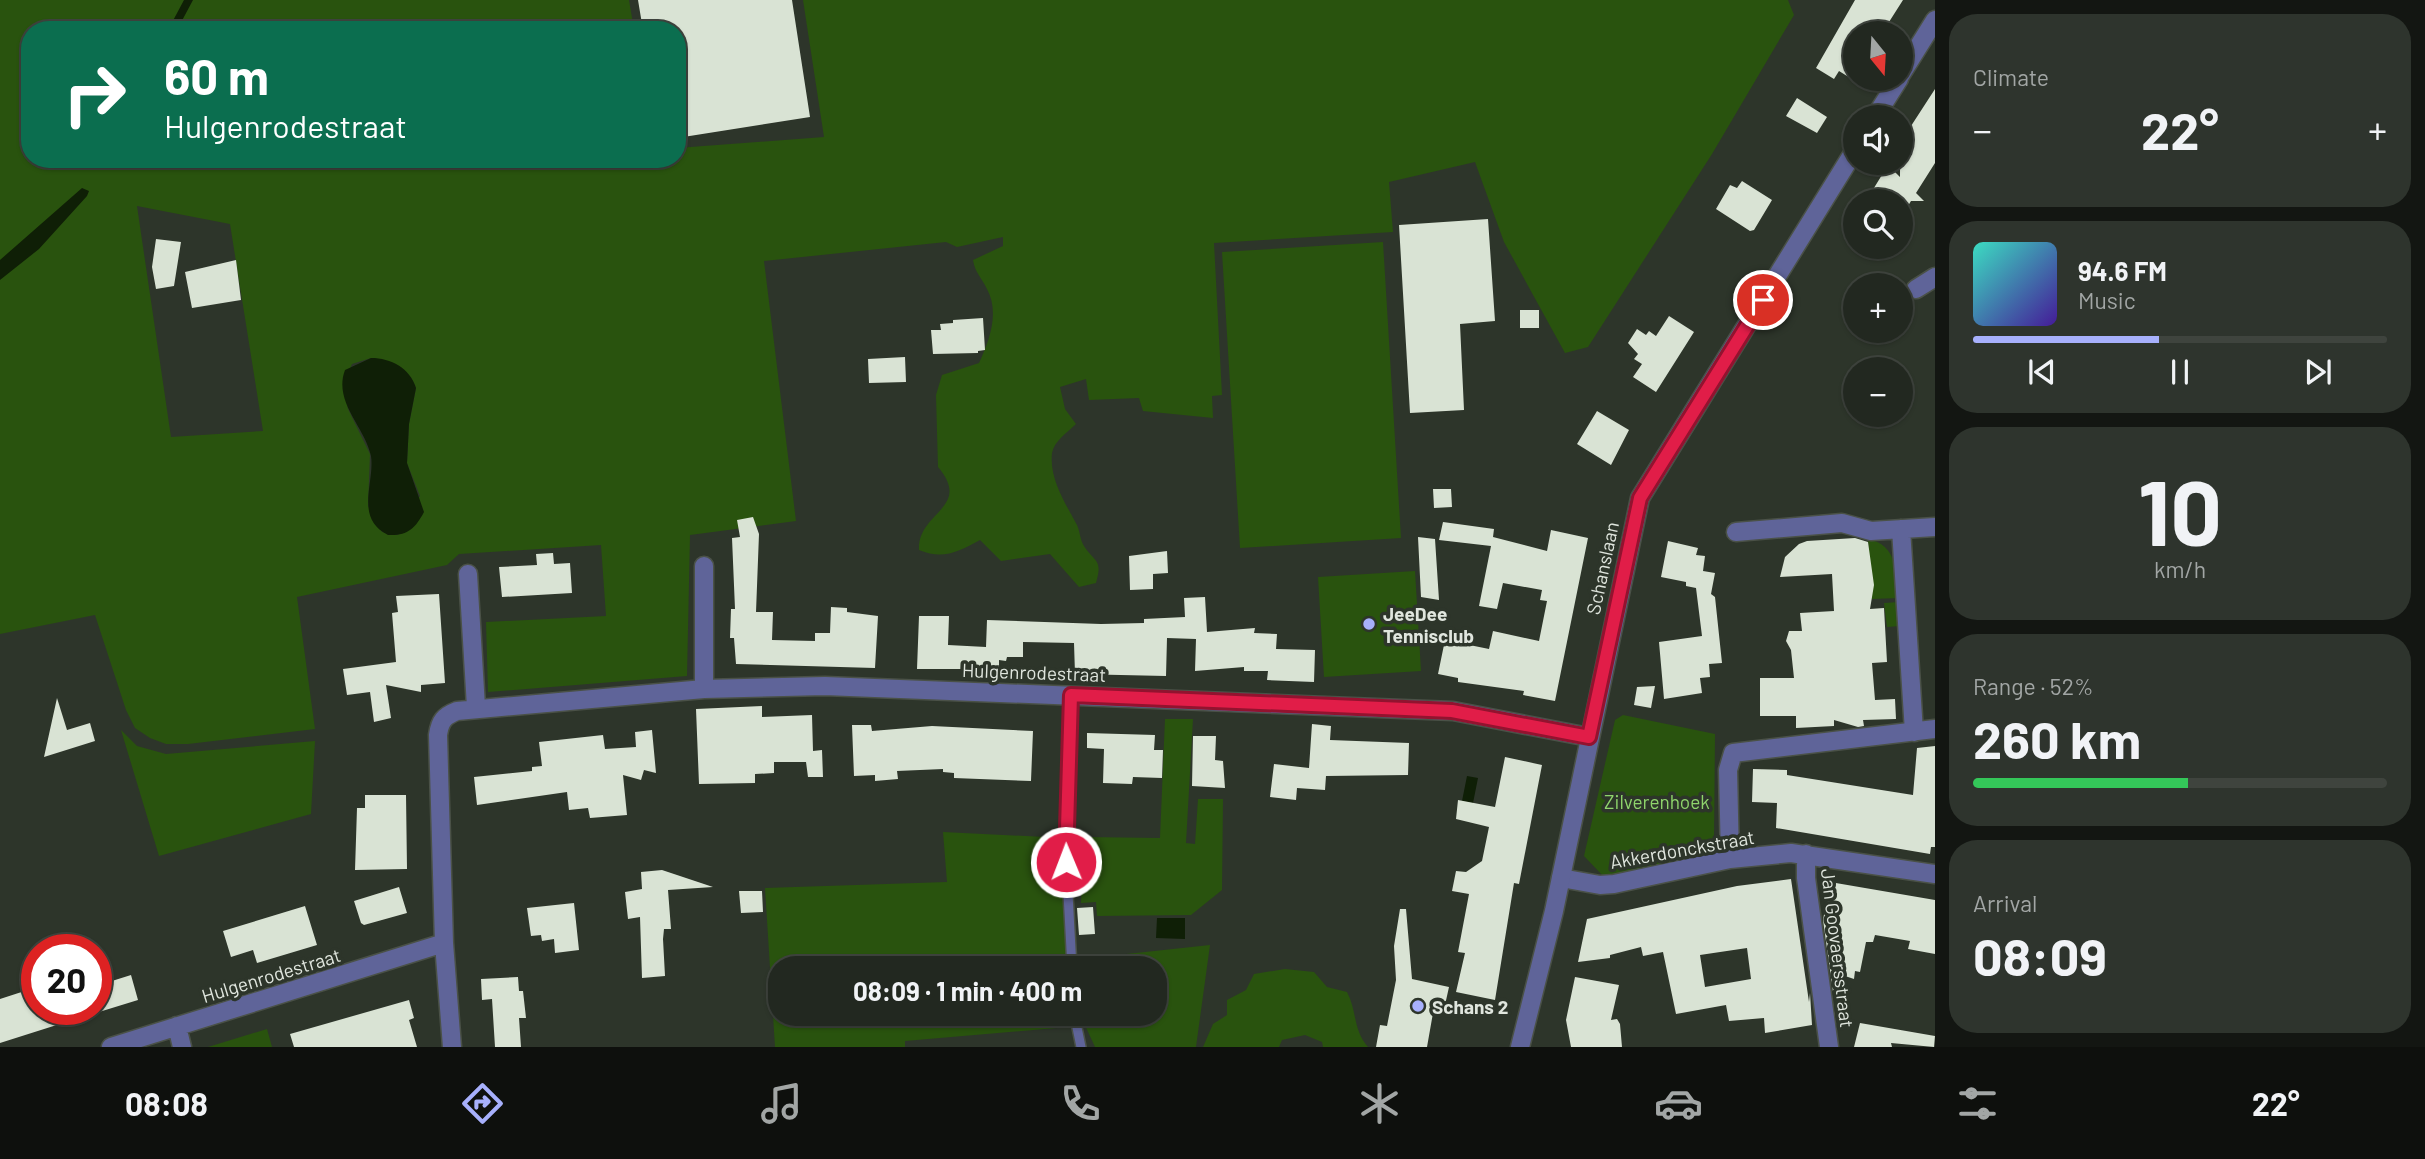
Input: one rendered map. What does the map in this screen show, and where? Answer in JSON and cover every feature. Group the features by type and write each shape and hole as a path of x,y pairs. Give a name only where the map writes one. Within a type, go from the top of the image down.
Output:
{"street":[{"path":"1913,56 1935,20"},
{"name":"Schanslaan","path":"1520,1047 1561,878 1640,498 1843,169"},
{"path":"1916,289 1935,277"},
{"path":"1736,532 1842,523 1871,531 1935,527"},
{"path":"1901,530 1914,732"},
{"path":"704,566 704,689"},
{"path":"468,574 476,707"},
{"name":"Hulgenrodestraat","path":"452,1047 444,943 438,735 439,724 446,716 476,707 704,689 825,686 1452,711 1589,737"},
{"path":"1730,859 1728,770 1733,753 1935,730"},
{"name":"Akkerdonckstraat","path":"1561,878 1600,885 1614,884 1730,859 1806,854 1935,874"},
{"name":"Jan Goovaersstraat","path":"1806,854 1806,878 1829,1047"},
{"name":"Hulgenrodestraat","path":"111,1047 444,943"},
{"path":"177,1026 182,1047"}],"lane":[{"path":"1071,695 1065,838 1071,956"},
{"path":"1077,1026 1081,1047"}],"green space":[{"path":"0,0 629,0 632,21 21,21 21,168 686,168 686,147 824,137 803,0 1788,0 1794,15 1712,154 1588,347 1565,353 1504,242 1475,162 1389,182 1393,232 1214,243 1222,395 1212,396 1213,418 1143,411 1139,398 1089,400 1086,379 1060,387 1065,409 1076,424 1053,449 1053,472 1083,544 1097,562 1099,569 1096,583 1079,587 1050,554 1001,561 980,540 950,553 936,554 919,550 926,527 941,510 950,492 938,467 936,395 942,375 979,363 983,354 992,327 993,308 973,260 1003,246 1003,237 957,247 946,242 764,261 796,521 690,535 687,676 488,692 486,622 606,616 601,545 459,554 447,565 297,597 315,729 188,744 166,744 150,738 135,728 126,710 95,615 0,634","holes":["137,206 230,224 263,431 171,437","371,358 404,370 416,388 409,424 407,463 420,496 398,535 382,532 368,506 370,454 348,409 343,386 352,364"]},
{"path":"1383,242 1401,538 1240,548 1222,252"},
{"path":"1868,539 1885,547 1894,561 1899,598 1872,599"},
{"name":"JeeDee Tennisclub","path":"1415,571 1421,671 1324,677 1318,577"},
{"path":"1899,602 1900,626 1887,627 1884,603"},
{"name":"Zilverenhoek","path":"1623,715 1715,734 1714,839 1706,851 1698,855 1605,878 1584,856 1615,720"},
{"path":"1165,719 1193,719 1186,843 1195,844 1198,799 1223,799 1222,890 1191,915 1097,916 1096,902 1081,903 1083,837 1160,838"},
{"path":"121,730 137,746 166,754 315,741 311,814 159,856"},
{"path":"943,832 1065,838 1071,956 769,956 765,888 947,882"},
{"path":"1210,945 1196,1047 1095,1047 1085,1026 1167,1026 1167,956 1108,956"},
{"path":"1285,969 1314,972 1327,987 1347,992 1357,1027 1368,1047 1323,1047 1322,1042 1305,1035 1282,1040 1279,1047 1203,1047 1213,1024 1227,1015 1227,1000 1246,990 1254,974"},
{"path":"774,1026 1064,1026 905,1041 905,1047 775,1047"},
{"path":"267,1029 272,1047 208,1047"}],"shaded area":[{"path":"184,0 193,0 182,21 173,21"},
{"path":"82,188 89,191 87,196 39,249 0,280 0,260"},
{"path":"371,358 386,360 399,366 409,375 416,388 409,424 407,463 424,512 414,527 400,534 388,535 378,528 372,519 368,499 371,456 343,393 345,370"},
{"path":"1467,776 1478,778 1473,803 1462,801"},
{"path":"1157,918 1185,918 1185,939 1156,938"}],"building":[{"path":"638,0 792,0 810,117 686,137 686,21 642,21"},
{"path":"1855,0 1903,0 1890,21 1843,21 1843,74 1839,71 1834,79 1816,68"},
{"path":"1935,89 1935,163 1916,193 1924,201 1913,201 1913,189 1873,189 1882,175 1913,175 1913,123"},
{"path":"1797,98 1827,117 1817,133 1786,116"},
{"path":"1742,181 1772,200 1754,230 1750,231 1716,209 1730,185 1737,188"},
{"path":"1488,219 1495,321 1460,324 1464,410 1410,413 1399,225"},
{"path":"156,239 181,242 174,286 156,289 152,267"},
{"path":"236,260 241,300 192,308 185,272"},
{"path":"1520,310 1539,310 1539,328 1520,328"},
{"path":"1669,316 1694,332 1656,392 1633,377 1642,364 1634,359 1638,354 1628,343 1637,329 1646,335 1649,331 1656,336"},
{"path":"983,318 985,350 978,353 933,354 931,330 941,330 940,324 953,323 953,320"},
{"path":"905,357 906,382 869,383 868,359"},
{"path":"1597,411 1629,430 1611,465 1577,444"},
{"path":"1433,489 1451,489 1452,507 1434,508"},
{"path":"753,517 759,534 756,612 773,612 772,640 815,641 815,633 830,633 831,607 878,616 875,668 736,664 734,638 730,638 731,609 735,609 732,538 740,537 737,520"},
{"path":"1443,522 1494,529 1493,537 1547,551 1551,530 1588,538 1555,701 1523,695 1524,691 1458,682 1458,678 1438,674 1445,640 1489,649 1493,631 1539,641 1547,601 1540,600 1542,590 1503,583 1497,609 1479,606 1491,546 1439,540"},
{"path":"1418,537 1435,539 1439,600 1421,597"},
{"path":"1855,538 1868,542 1874,585 1870,609 1884,608 1887,662 1872,663 1875,700 1895,699 1896,719 1863,720 1864,726 1858,727 1834,720 1834,726 1796,728 1796,716 1760,716 1760,678 1794,678 1791,650 1786,641 1789,631 1802,631 1800,613 1834,611 1832,574 1780,577 1785,557 1799,544 1807,541"},
{"path":"1668,541 1698,548 1696,555 1705,556 1703,571 1715,573 1711,594 1715,597 1722,663 1709,664 1710,677 1700,678 1702,693 1664,699 1659,642 1702,636 1696,588 1686,586 1686,582 1661,577"},
{"path":"1167,551 1168,573 1153,574 1153,589 1130,590 1129,556"},
{"path":"553,553 554,564 570,563 572,593 502,597 499,567 537,565 536,554"},
{"path":"439,594 445,683 421,685 421,692 386,685 391,718 374,722 370,692 347,695 343,669 396,662 392,613 398,612 396,596"},
{"path":"1205,597 1207,632 1255,628 1254,633 1277,634 1276,649 1315,650 1314,682 1267,680 1268,671 1244,671 1244,667 1195,671 1196,639 1167,638 1166,676 1075,674 1074,643 1023,642 1023,657 999,660 999,669 917,669 919,616 949,616 948,645 986,647 987,620 1144,623 1144,619 1185,617 1184,598"},
{"path":"1655,686 1651,708 1634,705 1637,687"},
{"path":"57,698 67,730 90,723 95,741 44,757"},
{"path":"762,706 762,717 812,715 813,751 822,750 823,777 808,777 806,762 774,762 774,773 755,774 755,783 699,784 696,709"},
{"path":"1312,724 1331,726 1330,740 1409,743 1408,775 1326,776 1325,790 1297,788 1296,800 1270,797 1274,764 1309,768"},
{"path":"852,725 871,725 872,731 932,726 1033,731 1031,781 954,778 954,773 943,772 943,769 897,771 898,779 875,781 875,775 854,776"},
{"path":"652,730 656,773 644,770 641,780 623,775 627,815 590,818 588,808 569,810 567,792 477,805 474,777 532,771 532,767 542,766 539,742 603,735 605,749 636,747 635,732"},
{"path":"1087,733 1155,735 1154,750 1163,750 1162,778 1133,777 1132,784 1103,783 1104,749 1087,748"},
{"path":"1193,736 1216,736 1215,760 1223,761 1225,788 1192,786"},
{"path":"1935,746 1935,847 1931,847 1930,854 1776,828 1777,803 1752,802 1753,769 1787,770 1787,775 1913,795 1917,748"},
{"path":"1505,757 1542,765 1519,884 1514,883 1495,1000 1456,992 1465,953 1458,952 1469,894 1452,891 1456,871 1466,872 1482,861 1489,827 1456,819 1458,800 1495,807"},
{"path":"365,795 406,795 407,869 355,870 357,808 365,808"},
{"path":"662,870 713,887 668,890 671,929 664,929 665,976 642,978 640,917 628,919 625,892 642,889 641,872"},
{"path":"1791,879 1809,1002 1810,993 1812,1025 1765,1033 1764,1018 1729,1021 1726,1005 1676,1014 1663,952 1643,956 1641,947 1610,955 1610,958 1578,962 1587,919 1737,886","holes":["1747,948 1751,979 1705,987 1700,955"]},
{"path":"1830,882 1935,900 1935,954 1908,949 1910,941 1875,935 1873,942 1866,942 1860,972 1855,971 1854,979 1845,976 1840,997 1834,999 1823,920"},
{"path":"399,887 407,913 364,925 361,923 354,901"},
{"path":"739,891 762,891 763,912 741,913"},
{"path":"574,903 579,950 555,953 554,939 542,941 541,935 531,936 527,908"},
{"path":"305,906 317,945 257,963 253,950 231,957 223,931"},
{"path":"1093,907 1095,934 1079,935 1077,908"},
{"name":"Schans 2","path":"1400,909 1406,909 1412,979 1449,987 1443,1014 1433,1013 1427,1047 1376,1047 1380,1025 1387,1026 1396,980 1394,946"},
{"path":"131,975 138,1000 112,1008 112,981"},
{"path":"518,977 519,991 523,991 526,1018 519,1018 521,1047 495,1047 492,999 482,1000 481,979"},
{"path":"1575,977 1619,985 1611,1020 1617,1019 1620,1024 1622,1047 1571,1047 1566,1020"},
{"path":"21,992 21,1025 57,1025 0,1043 0,999"},
{"path":"409,1000 414,1018 409,1020 417,1047 294,1047 290,1034"},
{"path":"1860,1023 1935,1036 1934,1047 1891,1043 1892,1047 1854,1047"}],"place":[{"name":"JeeDee Tennisclub","path":"1369,624"},
{"name":"Schans 2","path":"1418,1006"}],"route":[{"path":"1066,862 1071,695 1452,711 1589,737 1633,520 1640,498 1662,458 1763,300"}]}
